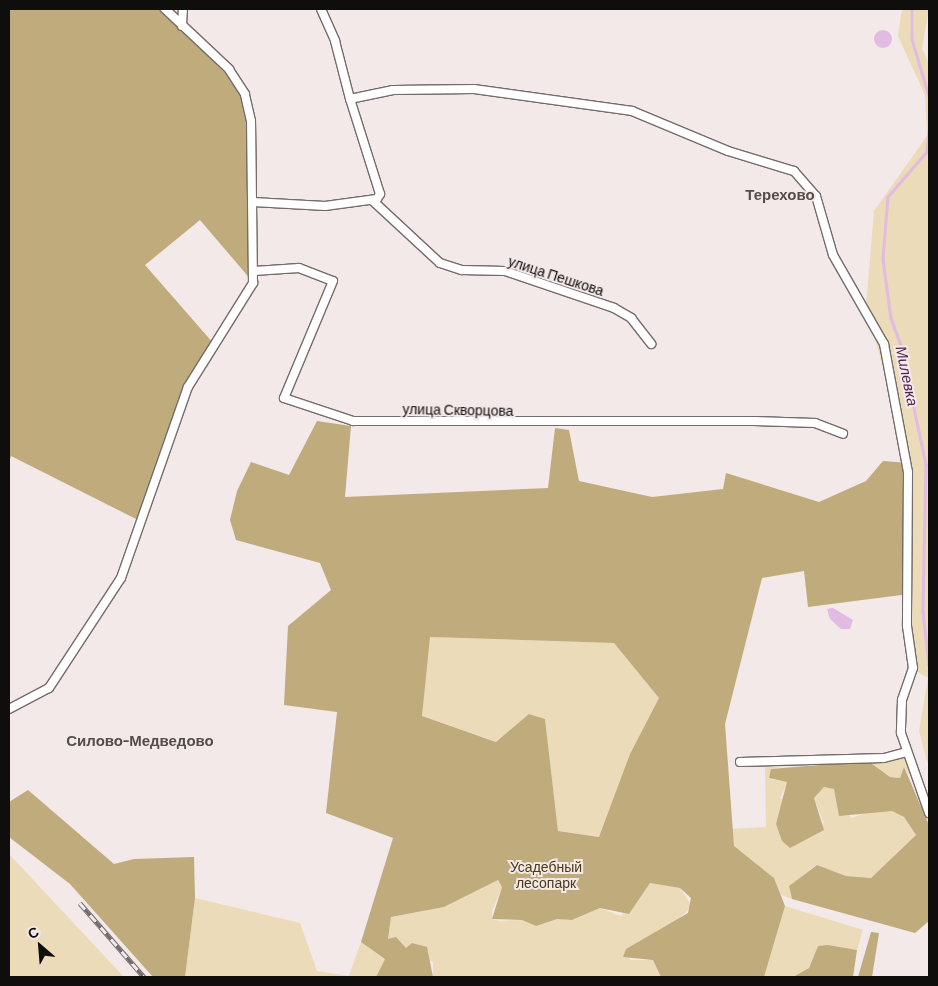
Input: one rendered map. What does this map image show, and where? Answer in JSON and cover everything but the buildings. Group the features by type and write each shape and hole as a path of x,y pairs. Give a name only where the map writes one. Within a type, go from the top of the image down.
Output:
{"street":[{"path":"9,710 49,688 122,578 188,387 233,320 254,283 251,121 245,94 229,70 165,9"},
{"path":"182,26 183,9"},
{"path":"253,202 324,206 373,201 380,194 350,98 335,41 320,9"},
{"path":"350,98 393,90 474,89 620,109 728,151 777,163 808,185 828,228 840,269 858,292 884,344 908,472 907,626 913,668 902,700 906,752 929,812"},
{"name":"улица Пешкова","path":"373,201 440,262 462,270 505,271 614,308 631,318 651,344"},
{"name":"улица Скворцова","path":"254,271 299,268 333,281 284,398 352,421 754,421 815,424 843,434"},
{"path":"740,762 884,758 906,752"}],"shaded area":[{"path":"902,9 929,9 922,48 929,64 929,768 919,731 928,678 914,670 908,624 909,463 866,306 874,211 927,136 925,95 898,36"},
{"path":"879,30 887,30 892,35 890,46 879,48 874,43 874,35"},
{"path":"833,608 853,620 850,629 841,629 830,619 827,609"},
{"path":"429,637 614,643 659,698 630,754 600,837 558,831 545,719 529,714 497,742 422,716"},
{"path":"904,755 910,776 904,767 900,778 890,777 868,761"},
{"path":"798,764 771,769 769,779 788,782 780,798 824,824 814,798 824,787 834,789 851,818 878,809 892,811 904,817 916,835 871,878 847,876 816,865 789,886 792,899 781,895 774,878 734,847 731,829 766,827 765,766"},
{"path":"9,854 124,977 9,977"},
{"path":"498,880 502,887 492,911 492,919 499,921 522,920 536,926 557,919 572,920 600,908 621,916 650,883 680,888 692,906 669,928 626,949 630,960 654,960 661,977 433,977 433,962 388,939 391,917 444,907"},
{"path":"195,898 300,923 317,971 349,976 361,942 385,959 376,977 185,977"},
{"path":"785,906 863,930 857,950 818,946 809,968 793,977 764,977"}],"green space":[{"path":"9,9 162,9 244,92 252,125 252,281 200,220 145,265 214,344 185,384 140,521 11,456 9,463"},
{"name":"Усадебный лесопарк","path":"317,421 351,426 345,497 548,488 555,428 569,430 579,481 652,497 723,489 726,473 819,502 866,481 883,461 909,463 909,594 808,607 804,571 762,578 725,724 734,846 774,878 785,906 764,977 661,977 653,960 623,957 626,949 688,913 691,898 680,888 650,883 629,914 600,908 572,920 557,919 536,926 522,920 492,919 502,887 498,880 444,907 391,917 388,939 396,937 406,948 412,943 427,947 433,977 376,977 385,959 361,942 393,838 326,813 337,712 284,705 288,626 331,590 320,563 236,540 230,520 237,491 251,462 289,475","holes":["430,637 614,643 659,698 630,754 599,837 558,831 545,719 529,714 496,742 422,716"]},
{"path":"868,761 890,777 900,778 904,767 929,825 929,921 915,933 792,899 789,886 817,865 846,876 871,878 916,835 904,817 892,811 839,816 834,789 824,787 814,798 824,830 790,848 782,841 776,824 787,782 769,778 771,769"},
{"path":"28,790 114,864 134,859 194,857 195,898 185,977 153,977 70,884 9,837 9,802"},
{"path":"871,932 879,933 872,977 858,977"},
{"path":"828,945 857,950 853,977 793,977 809,968 818,946"}],"waterway":[{"name":"Милевка","path":"912,9 912,39 929,96"},
{"name":"Милевка","path":"929,132 927,152 888,197 883,259 891,318 900,343 926,464 923,611 929,666"}],"railway":[{"path":"80,903 144,977"}],"district":[{"name":"Терехово","path":"780,195"},
{"name":"Силово-Медведово","path":"140,741"}]}
